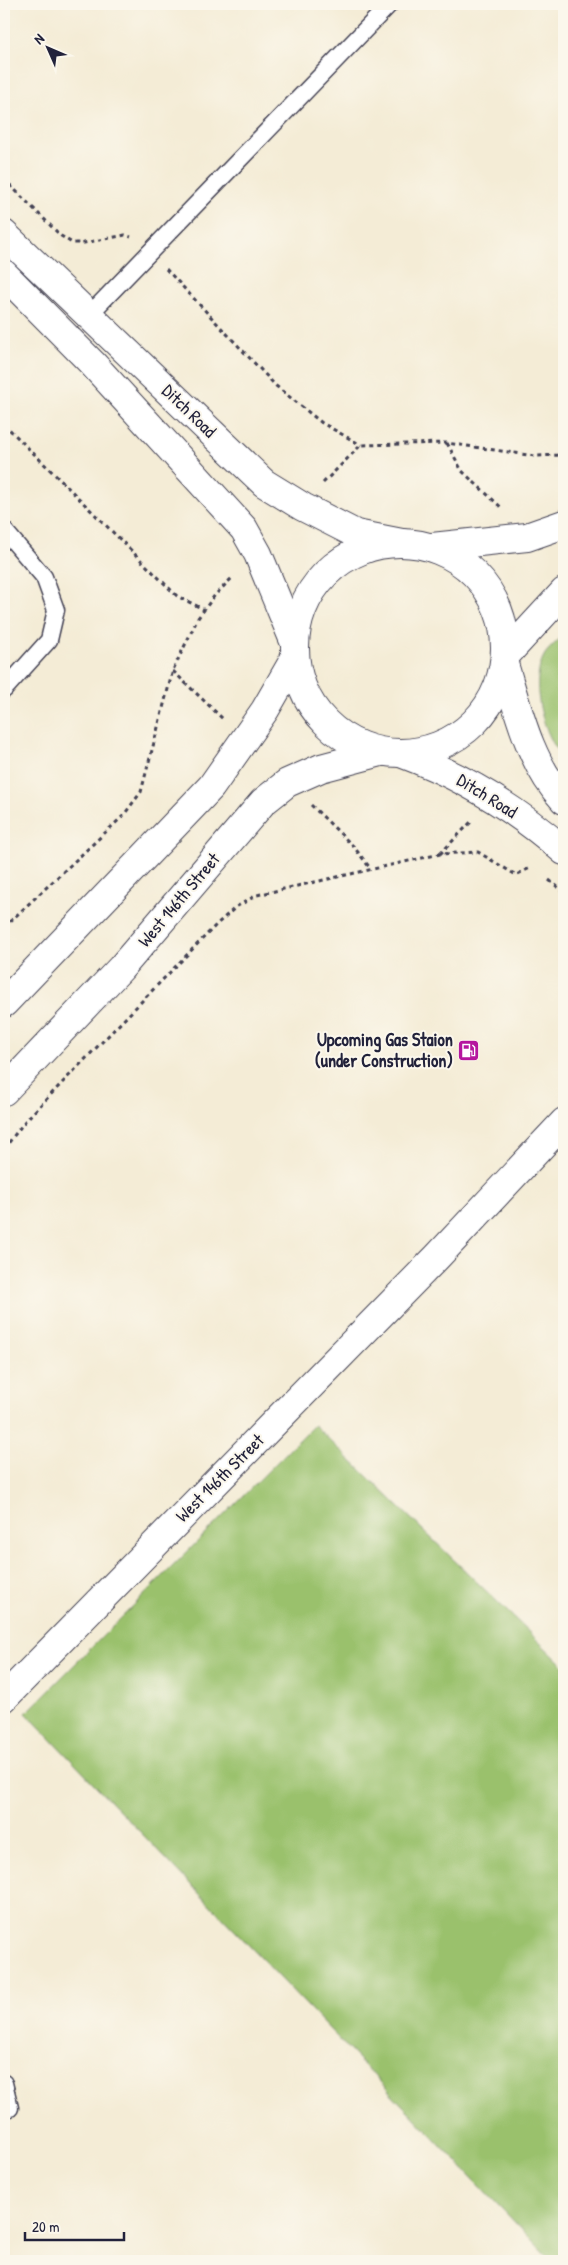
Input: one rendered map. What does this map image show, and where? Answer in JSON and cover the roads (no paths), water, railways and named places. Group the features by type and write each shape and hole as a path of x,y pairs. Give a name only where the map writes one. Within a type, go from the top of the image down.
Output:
{"street":[{"name":"Ditch Road","path":"4,234 264,482 302,508 356,534 402,543"},
{"path":"4,274 92,363 244,529 258,554 295,649"},
{"path":"4,1003 211,787 265,710 295,649 302,610 318,582 329,570 355,553 370,547 402,543 431,547 527,537 564,524"},
{"path":"431,547 468,567 487,588 500,613 503,627 504,660 535,756 547,778 564,800"},
{"path":"504,660 564,592"},
{"name":"Ditch Road","path":"295,649 303,691 322,720 349,741 442,770 495,798 564,851"},
{"name":"West 146th Street","path":"4,1091 121,968 263,802 287,783 321,768 392,753 434,748 450,741 469,727 486,709 494,695 504,660"},
{"name":"West 146th Street","path":"4,1698 437,1257 564,1122"}],"lane":[{"path":"88,316 390,4"},
{"path":"4,530 44,577 56,610 48,640 4,690"},
{"path":"4,2083 10,2108"}],"place":[{"name":"Upcoming Gas Staion (under Construction)","path":"469,1050"}]}
